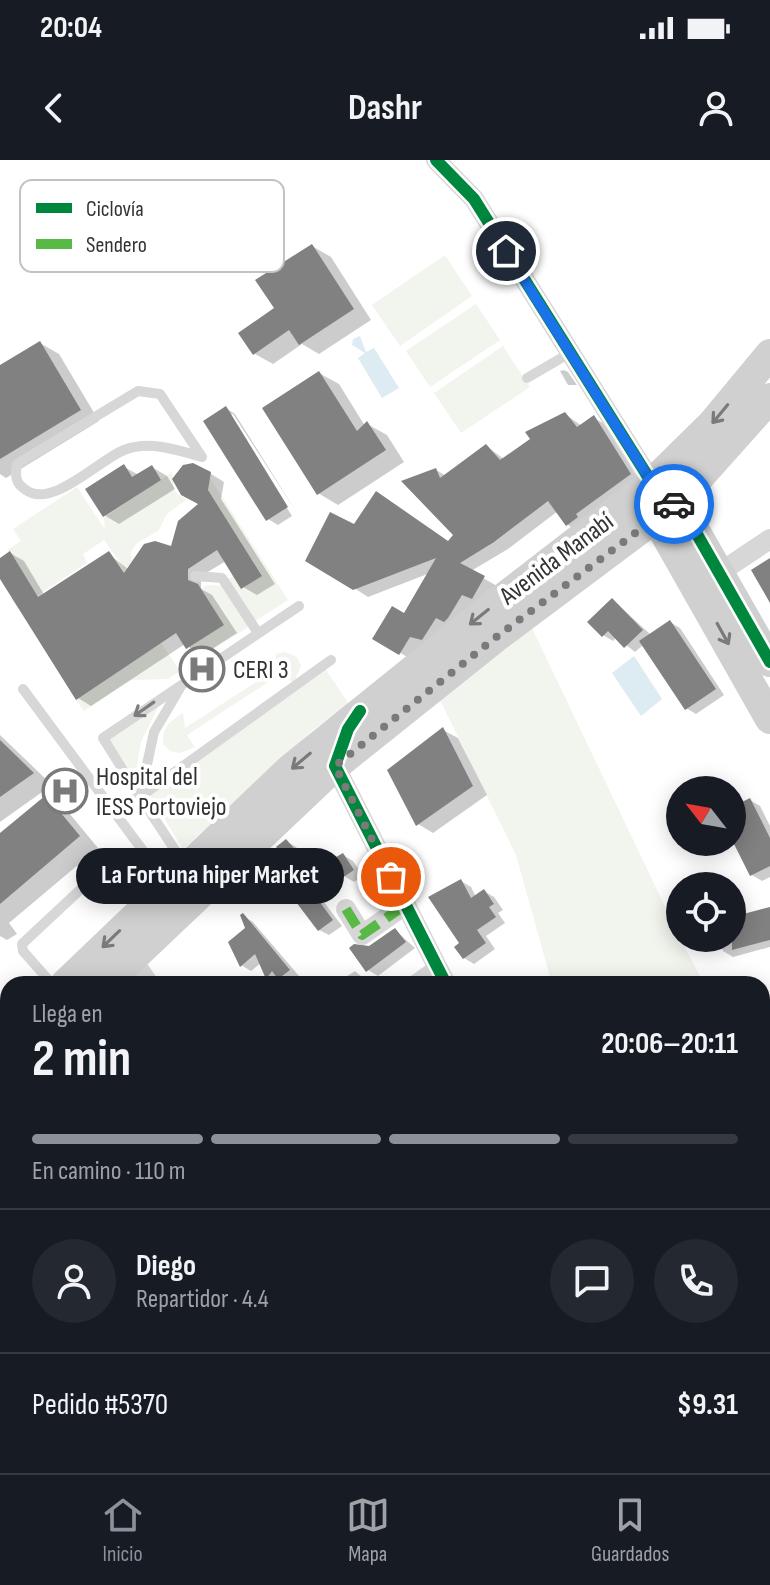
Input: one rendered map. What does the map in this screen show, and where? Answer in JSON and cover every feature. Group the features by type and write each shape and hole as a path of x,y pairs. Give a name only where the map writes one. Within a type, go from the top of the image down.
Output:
{"main road":[{"name":"Avenida Manabí","path":"114,976 132,959 185,887 289,770 652,483 712,424 770,354"},
{"name":"Avenida Manabí","path":"75,976 495,638 667,509 770,398"},
{"path":"652,483 708,580 770,719"},
{"path":"708,580 767,650"}],"street":[{"path":"436,160 474,199 652,483"},
{"path":"708,580 770,539"},
{"name":"Avenida Manabí","path":"335,766 348,729 360,711"},
{"path":"335,766 442,976"},
{"path":"346,909 362,935 405,905"},
{"path":"132,959 144,976"}],"lane":[{"path":"527,378 570,353"},
{"path":"138,391 160,394 202,457 161,445 125,449 53,493 43,495 30,494 20,486 15,476 17,464 138,391"},
{"path":"195,576 222,578 258,633"},
{"path":"185,887 140,797 103,738 299,606"},
{"path":"140,797 331,660"},
{"path":"140,797 154,732 186,680"},
{"path":"23,689 185,887"},
{"path":"45,976 23,951 22,944 111,861"}],"shaded area":[{"path":"445,255 472,296 400,346 372,305"},
{"path":"476,304 500,340 430,387 406,351"},
{"path":"360,336 366,352 374,348 399,388 382,398 358,358 365,353 352,345 353,339"},
{"path":"503,346 530,387 461,433 434,393"},
{"path":"172,472 174,491 186,500 167,514 158,531 137,543 131,552 132,564 125,569 104,540 83,554 87,563 18,608 11,599 31,586 7,550 21,541 13,529 77,487 105,530 104,518"},
{"path":"210,478 288,600 254,622 226,580 233,576 242,589 262,575 208,490"},
{"path":"207,585 224,586 250,626 194,661 186,649 224,625 201,589"},
{"path":"532,628 666,909 666,952 687,952 700,976 550,976 516,855 440,700"},
{"path":"161,643 180,671 168,679 131,680 84,711 76,700"},
{"path":"285,652 297,657 301,666 294,682 279,675 187,735 195,747 180,753 170,751 163,744 165,729 174,719 183,713 185,728 276,669 276,654"},
{"path":"634,656 662,699 641,716 612,673"},
{"path":"326,670 349,704 313,730 183,849 150,795"},
{"path":"158,707 141,742 135,777 109,739"}],"building":[{"path":"312,244 354,309 299,345 289,330 253,355 238,333 274,308 255,280 268,272 284,272 284,262"},
{"path":"40,341 81,410 0,459 0,365"},
{"path":"319,371 357,431 367,421 386,450 317,495 262,408"},
{"path":"226,406 288,507 266,521 203,421"},
{"path":"565,412 577,427 594,415 631,474 576,514 578,517 566,526 548,501 494,542 460,563 485,576 472,599 462,595 444,622 436,618 422,640 410,637 399,655 372,639 392,606 404,613 436,558 353,590 305,561 330,512 354,524 376,491 448,541 453,535 401,481 436,468 440,478 486,444 500,460 530,439 525,432"},
{"path":"193,463 211,472 208,490 262,576 241,589 217,550 188,569 188,580 198,584 224,625 186,649 176,633 76,700 0,579 0,558 10,551 38,597 109,551 124,573 144,544 155,541 171,546 178,521 198,504 181,495 172,479 183,465"},
{"path":"124,464 132,477 152,465 161,480 103,517 85,489"},
{"path":"770,558 770,603 751,570"},
{"path":"612,598 643,630 624,648 608,631 602,637 587,622"},
{"path":"670,620 716,689 685,710 639,641"},
{"path":"443,727 473,786 416,826 387,770"},
{"path":"0,740 34,773 0,797"},
{"path":"46,795 80,836 0,904 0,833"},
{"path":"750,798 770,838 770,866 750,876 740,856 746,856 746,800"},
{"path":"286,839 317,875 307,886 276,847"},
{"path":"343,853 354,870 342,878 331,860"},
{"path":"461,879 471,898 484,889 494,904 489,907 496,917 477,930 486,943 463,959 454,947 459,943 428,897"},
{"path":"311,890 333,920 318,931 296,902"},
{"path":"770,907 770,940 746,946 746,913"},
{"path":"243,913 290,970 282,976 276,976 272,971 265,976 255,954 240,967 228,942 245,928 240,915"},
{"path":"395,928 406,942 366,972 349,948 354,944 369,946"}],"marked path":[{"path":"346,909 362,935 405,905"}],"cycle path":[{"path":"436,160 474,199 652,483 678,501 770,662"},
{"path":"360,711 348,729 335,766 442,976"}],"way so far":[{"path":"391,877 335,766 495,638 674,504"}],"place":[{"name":"CERI 3","path":"202,669"},
{"name":"Hospital del IESS Portoviejo","path":"65,791"},
{"name":"La Fortuna hiper Market","path":"391,877"}],"route":[{"path":"506,251 652,483 678,501 674,504"}]}
